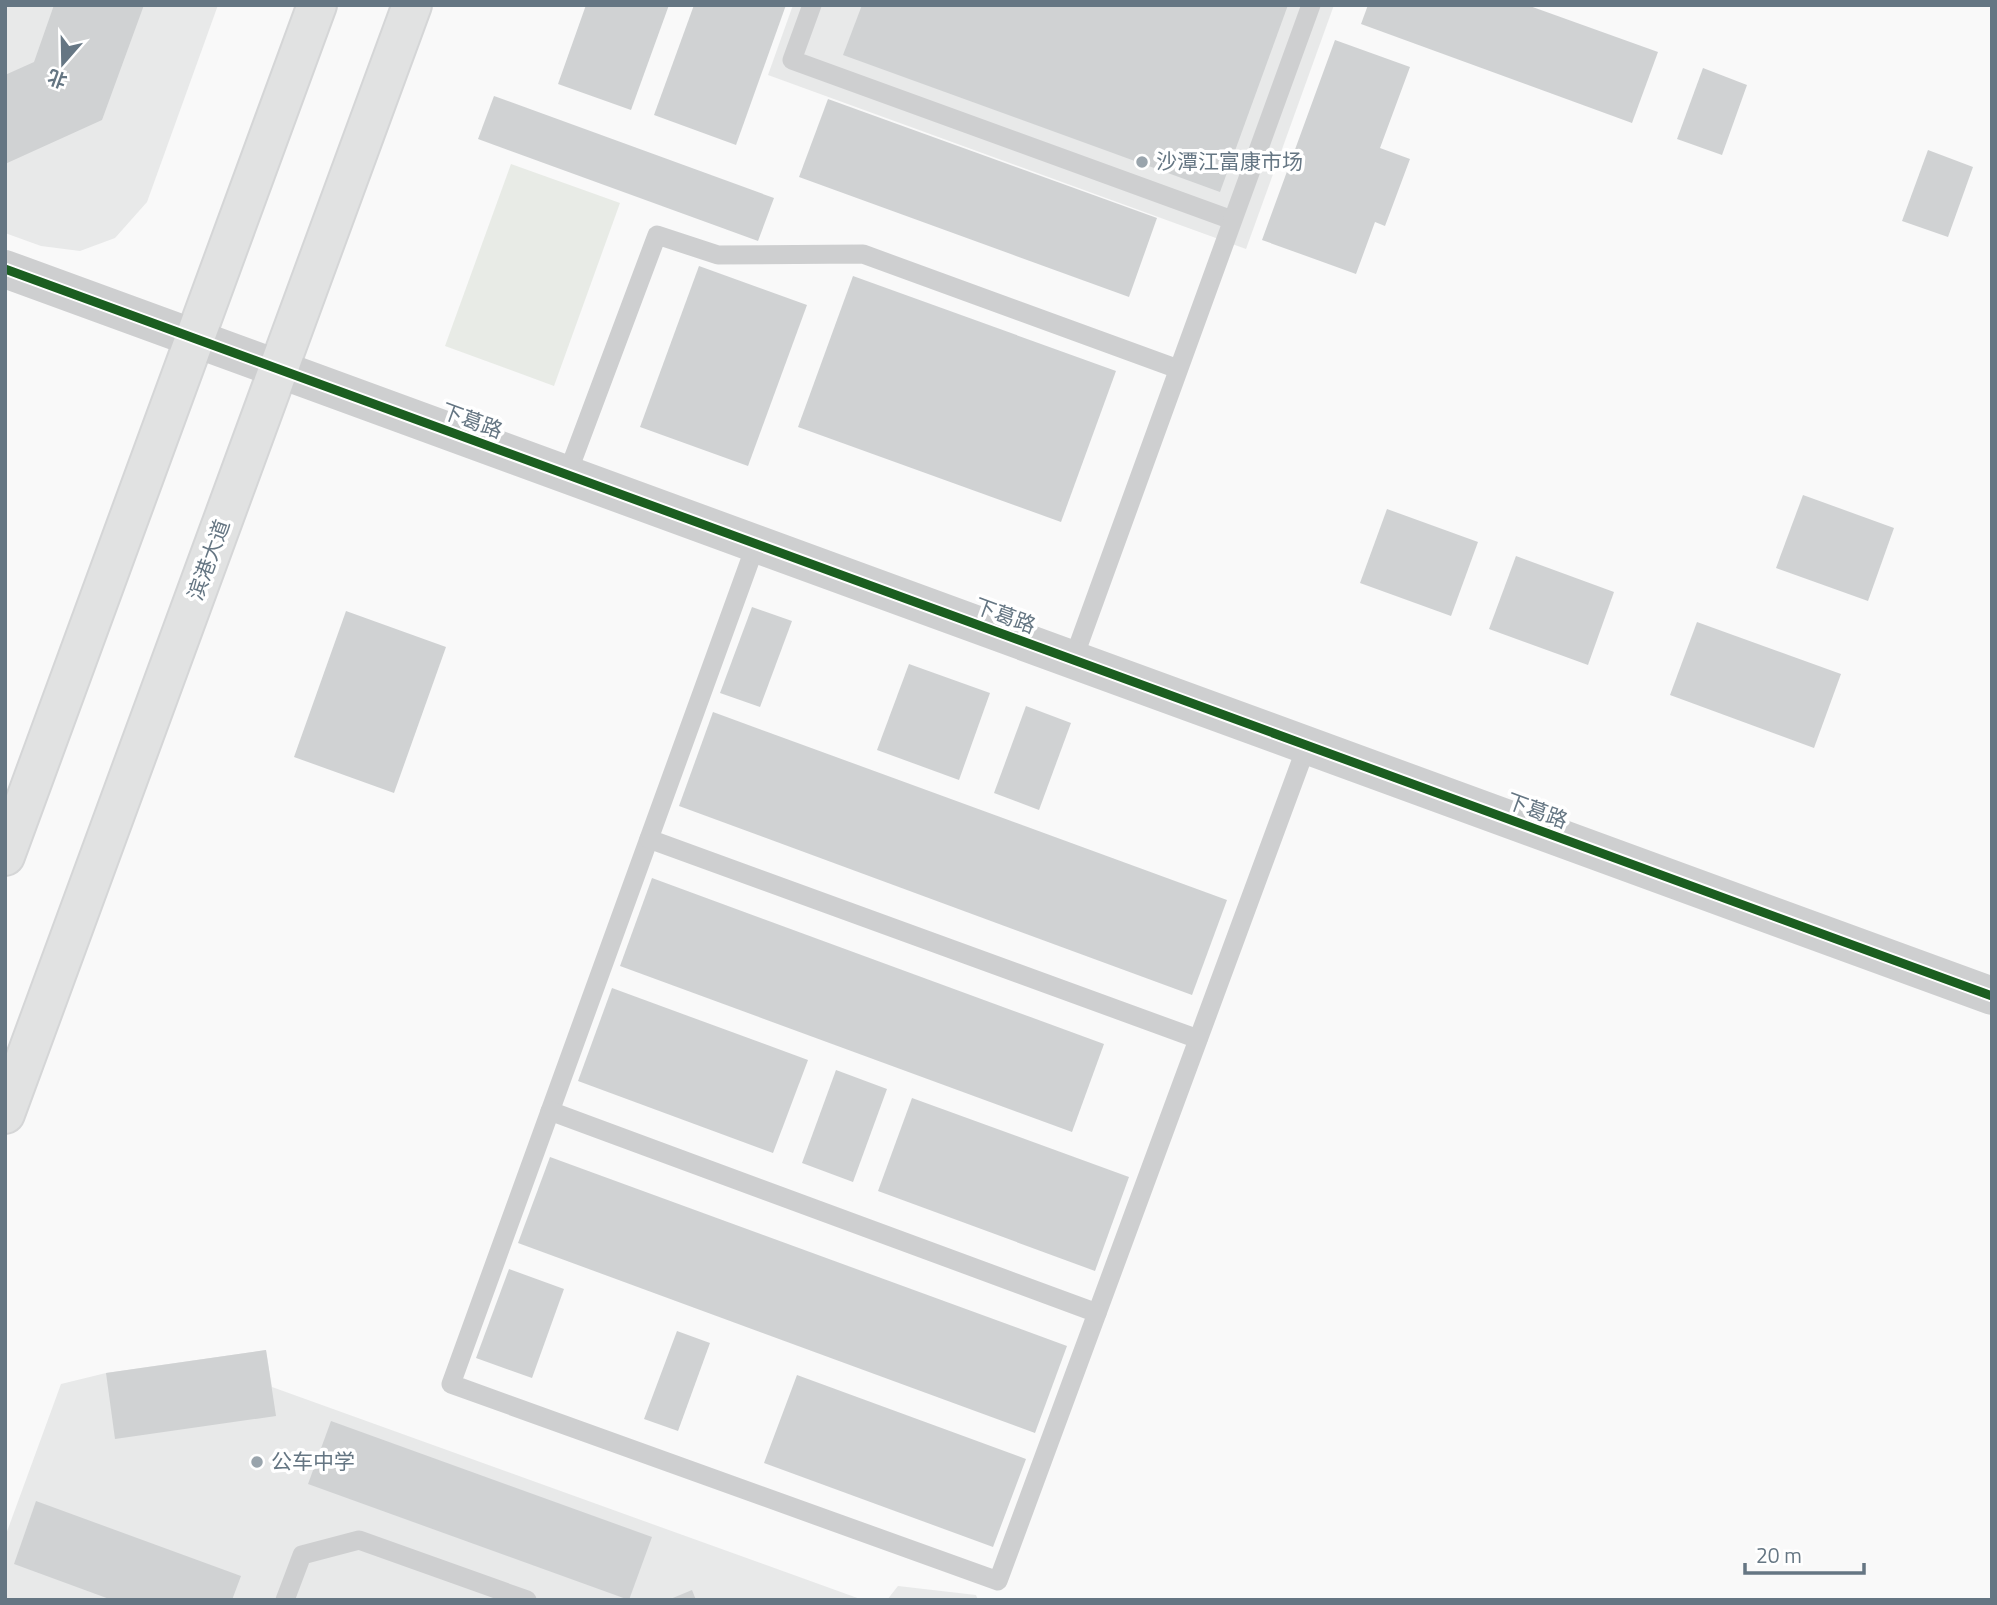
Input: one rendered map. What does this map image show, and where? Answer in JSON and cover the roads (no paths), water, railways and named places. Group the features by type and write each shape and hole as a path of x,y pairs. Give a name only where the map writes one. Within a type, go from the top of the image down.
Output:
{"main road":[{"path":"5,856 317,5"},
{"name":"滨港大道","path":"5,1114 412,5"}],"street":[{"name":"下葛路","path":"5,269 1992,996"}],"lane":[{"path":"812,5 792,60 1232,220"},
{"path":"1073,660 1311,5"},
{"path":"567,475 657,235 718,256 863,254 1178,369"},
{"path":"757,544 450,1384 998,1581 1307,746"},
{"path":"649,839 1198,1039"},
{"path":"550,1111 1097,1313"},
{"path":"285,1600 302,1555 359,1540 527,1600"}],"place":[{"name":"沙潭江富康市场","path":"1142,162"},
{"name":"公车中学","path":"257,1462"}]}
